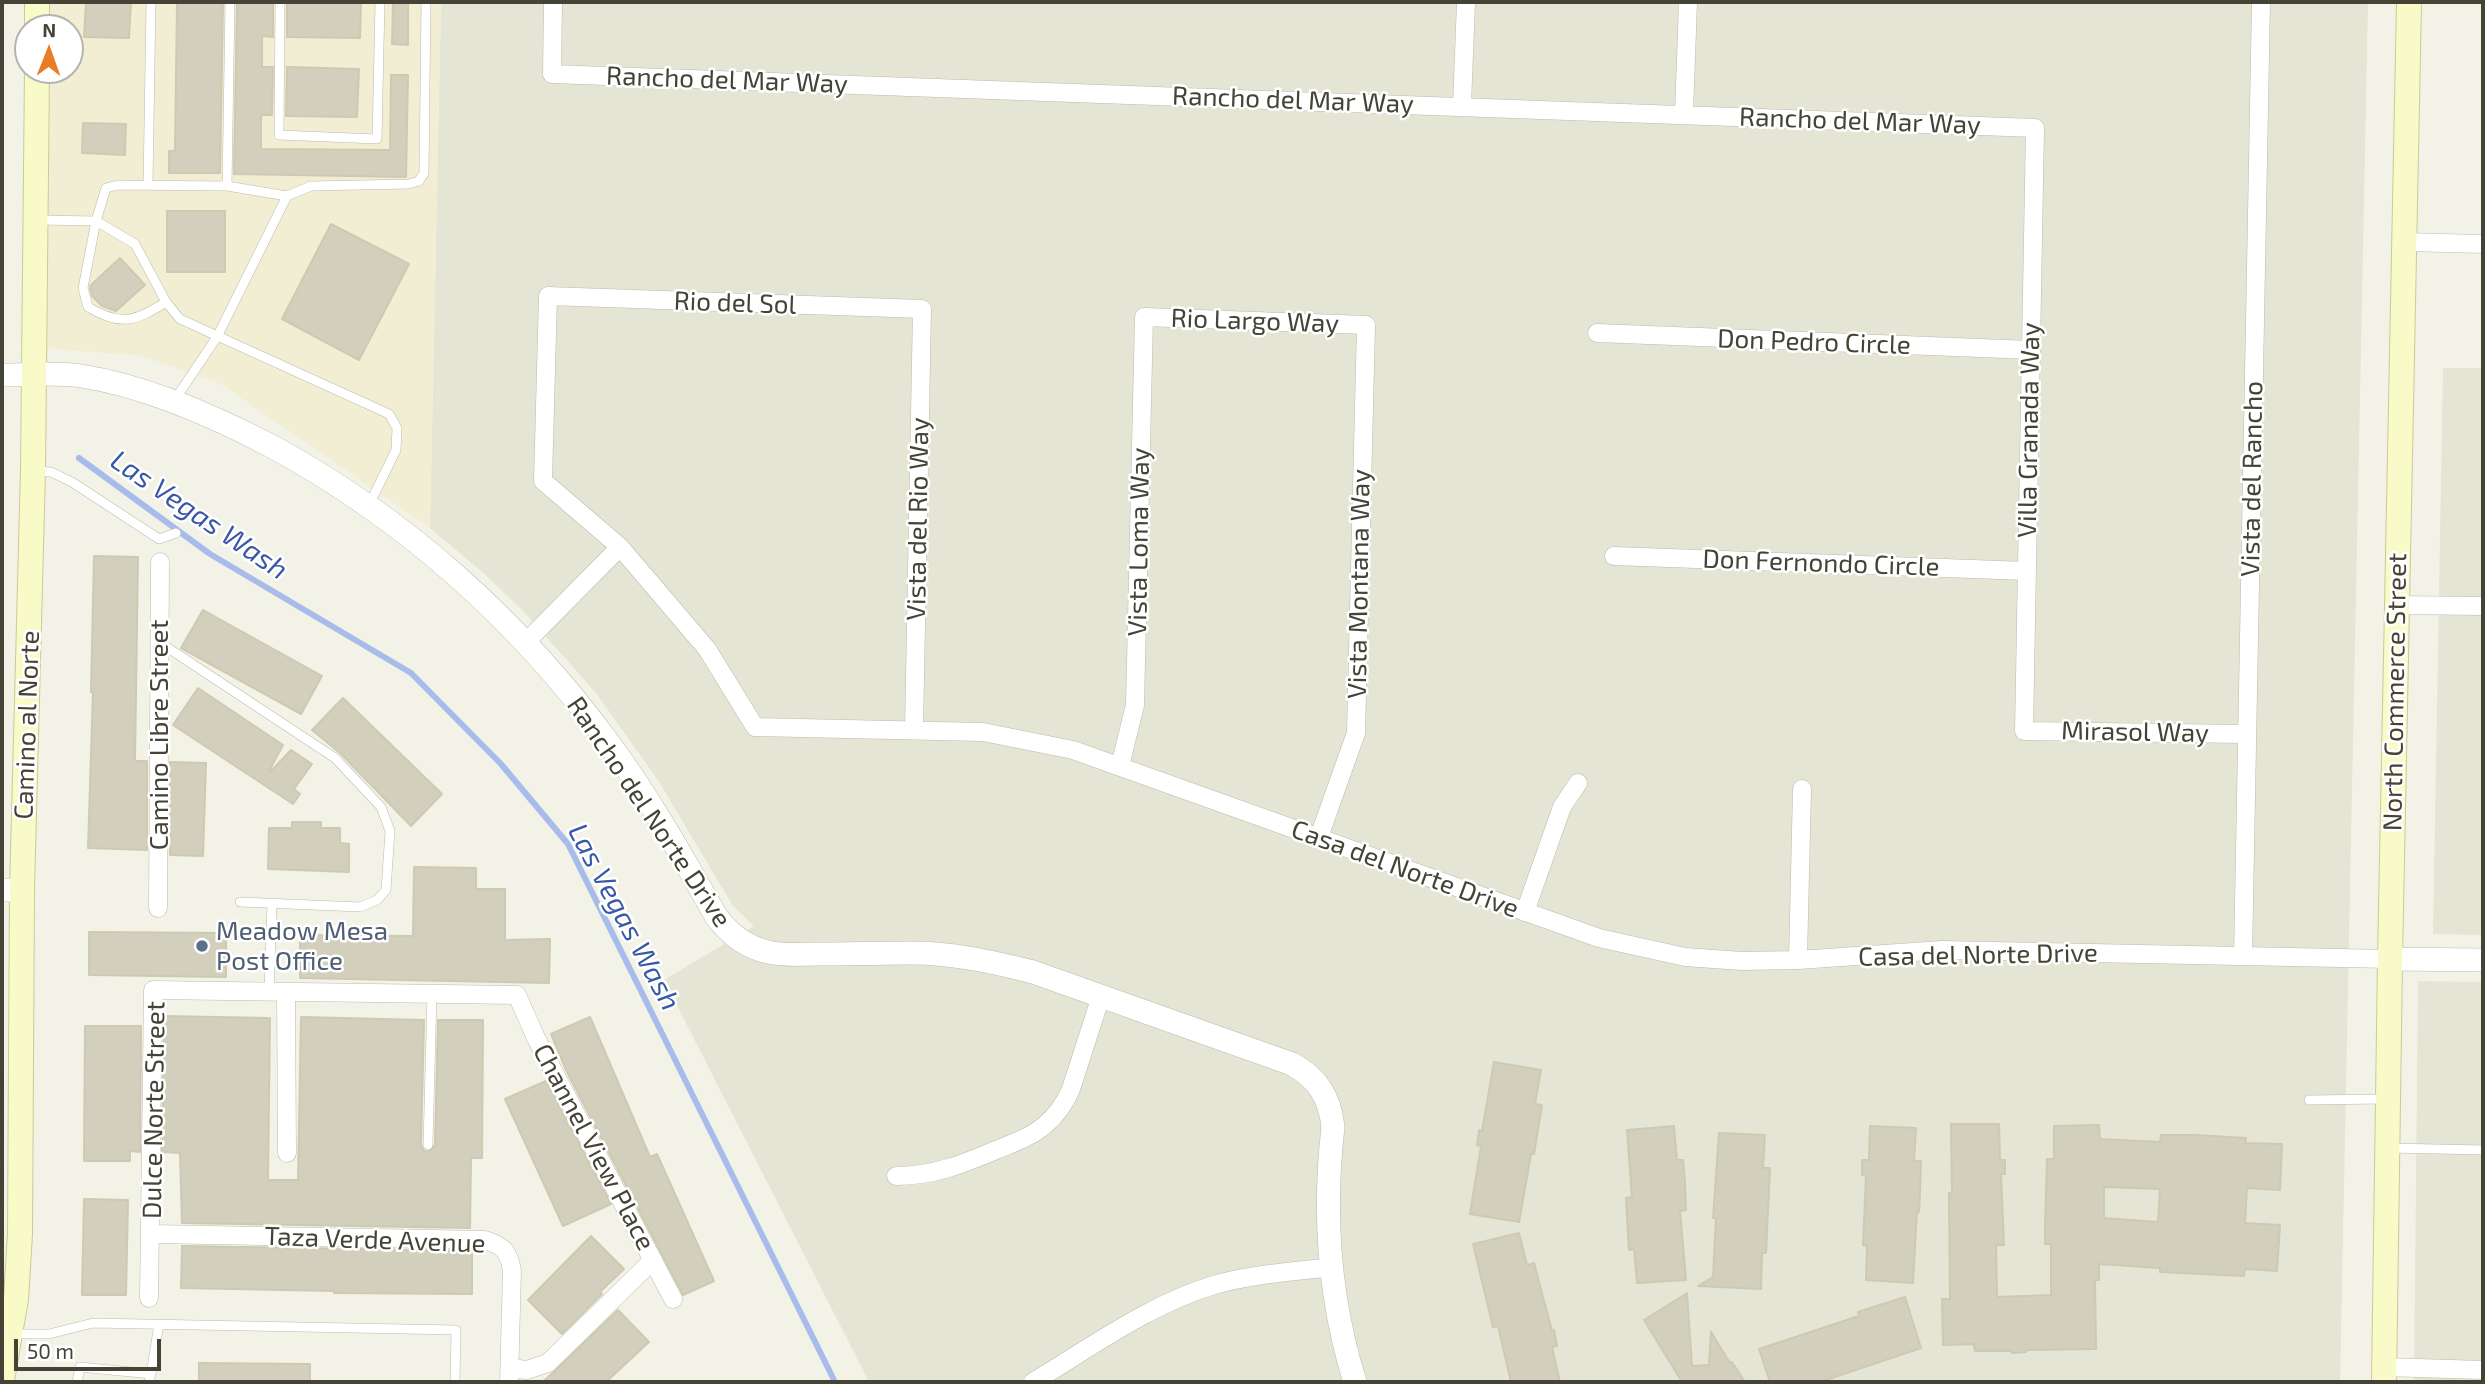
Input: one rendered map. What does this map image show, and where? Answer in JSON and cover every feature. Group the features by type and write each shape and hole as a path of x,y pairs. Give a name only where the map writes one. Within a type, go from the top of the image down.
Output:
{"main road":[{"name":"North Commerce Street","path":"2384,1375 2409,2"},
{"name":"Camino al Norte","path":"2,1380 16,1299 20,1234 12,890 33,471 37,84"}],"street":[{"name":"Rancho del Mar Way","path":"553,2 552,74 2035,128"},
{"path":"1462,106 1466,2"},
{"path":"1684,114 1688,2"},
{"name":"Vista del Rancho","path":"2243,956 2261,2"},
{"name":"Villa Granada Way","path":"2024,731 2035,128"},
{"path":"2405,242 2483,244"},
{"name":"Rio del Sol","path":"543,481 548,296 922,309"},
{"name":"Vista del Rio Way","path":"914,730 922,309"},
{"name":"Rio Largo Way","path":"1144,317 1366,325"},
{"name":"Vista Loma Way","path":"1120,766 1135,705 1144,317"},
{"name":"Vista Montana Way","path":"1319,838 1356,733 1366,325"},
{"name":"Don Pedro Circle","path":"1597,333 2031,350"},
{"name":"Rancho del Norte Drive","path":"2,375 63,374 96,379 173,402 248,434 297,460 368,506 433,555 475,591 526,642 581,706 641,790 716,916 723,926 741,941 769,953 915,953 975,959 1033,972 1292,1064 1313,1079 1328,1100 1333,1127 1328,1215 1332,1268 1340,1327 1355,1382"},
{"name":"Casa del Norte Drive","path":"543,481 620,547 707,649 755,727 983,733 1073,750 1598,938 1685,957 1742,961 1798,960 1942,950 2390,959"},
{"path":"526,642 620,547"},
{"name":"Don Fernondo Circle","path":"1614,556 2027,571"},
{"name":"Camino Libre Street","path":"158,908 160,562"},
{"path":"2397,605 2483,606"},
{"name":"Mirasol Way","path":"2024,731 2247,734"},
{"path":"1525,912 1562,807 1578,783"},
{"path":"1798,960 1802,789"},
{"path":"2390,959 2483,960"},
{"name":"Dulce Norte Street","path":"149,1298 153,990 517,995"},
{"path":"277,992 286,1153"},
{"name":"Channel View Place","path":"517,995 536,1038 673,1299"},
{"path":"896,1176 933,1174 950,1169 1024,1138 1048,1123 1071,1089 1101,996"},
{"name":"Taza Verde Avenue","path":"151,1234 485,1240 500,1244 510,1255 512,1271 510,1375"},
{"path":"510,1375 548,1363 653,1260"},
{"path":"1033,1382 1156,1309 1193,1292 1236,1279 1332,1268"},
{"path":"2384,1375 2483,1370"}],"lane":[{"path":"148,185 151,2"},
{"path":"227,186 230,2"},
{"path":"280,2 279,135 377,139 380,2"},
{"path":"166,302 143,317 117,321 88,307 83,288 96,221 106,188 118,185 227,186 287,196 311,186 409,184 419,181 424,173 426,2"},
{"path":"173,402 217,337 287,196"},
{"path":"35,220 96,221 135,244 166,302 180,319 389,414 397,428 396,450 368,506"},
{"path":"33,471 51,472 72,482 159,539 176,533"},
{"path":"159,642 335,758 381,807 390,831 386,890 377,900 360,908 240,902"},
{"path":"272,904 277,992"},
{"path":"428,1145 432,993"},
{"path":"2309,1100 2388,1099"},
{"path":"2387,1148 2483,1150"},
{"path":"10,1334 49,1334 93,1323 456,1330 455,1382"},
{"path":"76,1382 80,1367 150,1378 159,1324"}],"shaded area":[{"path":"50,2 441,2 430,528 221,384 143,356 43,348 49,84 84,84 84,14 50,14"},
{"path":"441,2 2368,2 2340,1382 869,1382 664,980 754,926 733,906 658,780 596,693 526,614 488,577 430,528"},
{"path":"2443,368 2483,368 2483,935 2433,934"},
{"path":"2418,981 2483,982 2483,1382 2414,1382"}],"building":[{"path":"86,2 131,2 129,38 84,37"},
{"path":"177,2 223,2 220,173 169,173 169,151 175,151"},
{"path":"237,2 273,2 273,37 262,36 262,67 273,67 272,115 261,115 261,149 390,150 391,75 408,75 406,177 234,174"},
{"path":"287,2 361,2 360,38 287,37"},
{"path":"393,2 408,2 408,45 392,44"},
{"path":"287,67 359,69 357,117 286,116"},
{"path":"83,123 126,124 125,155 82,153"},
{"path":"167,211 225,211 225,272 167,272"},
{"path":"331,224 409,264 359,360 282,319"},
{"path":"120,258 145,285 116,311 102,306 92,296 90,288"},
{"path":"94,556 138,557 135,761 147,761 147,850 88,848"},
{"path":"203,610 322,676 301,714 181,648"},
{"path":"198,688 283,745 270,772 291,750 312,764 294,789 300,794 293,804 173,725"},
{"path":"343,698 442,794 411,826 340,753 312,730"},
{"path":"170,762 206,763 203,856 170,855"},
{"path":"292,822 321,822 321,828 340,828 340,843 349,844 349,872 268,869 269,828 292,828"},
{"path":"414,867 476,868 476,889 505,889 505,940 550,939 549,983 300,978 300,935 413,936"},
{"path":"89,932 226,933 226,977 89,975"},
{"path":"164,1016 270,1018 268,1180 298,1180 301,1017 424,1020 421,1145 424,1151 428,1152 435,1145 438,1020 483,1020 482,1158 471,1158 470,1228 182,1223 180,1153 162,1152"},
{"path":"590,1017 650,1157 657,1154 714,1281 683,1295 567,1072 551,1034"},
{"path":"85,1026 141,1026 140,1152 130,1151 130,1161 84,1161"},
{"path":"1494,1062 1541,1070 1535,1104 1542,1105 1519,1222 1470,1214 1481,1146 1477,1145 1479,1130 1482,1131"},
{"path":"546,1081 611,1204 563,1226 505,1099"},
{"path":"1951,1124 1999,1124 2000,1160 2005,1160 2005,1174 2001,1174 2004,1245 1996,1245 1997,1297 2051,1295 2051,1244 2045,1244 2045,1229 2047,1159 2054,1159 2054,1126 2099,1125 2100,1139 2160,1142 2161,1135 2196,1135 2246,1138 2245,1143 2282,1144 2280,1190 2247,1188 2245,1223 2280,1225 2277,1271 2245,1269 2244,1276 2160,1272 2160,1268 2099,1264 2099,1280 2095,1280 2096,1349 2026,1350 2012,1353 1975,1351 1974,1344 1943,1345 1942,1299 1950,1299 1949,1193 1952,1193","holes":["2104,1187 2160,1189 2158,1222 2104,1218"]},
{"path":"1674,1126 1677,1160 1683,1160 1685,1182 1686,1210 1680,1211 1686,1280 1637,1283 1634,1249 1629,1250 1628,1235 1626,1198 1632,1197 1627,1130"},
{"path":"1870,1126 1916,1128 1914,1161 1921,1161 1913,1283 1866,1280 1867,1246 1863,1245 1866,1176 1862,1175 1862,1160 1869,1160"},
{"path":"1719,1133 1765,1135 1763,1168 1770,1168 1766,1253 1762,1253 1761,1289 1698,1286 1713,1277 1716,1218 1713,1218"},
{"path":"84,1199 128,1200 126,1295 82,1295"},
{"path":"1519,1233 1527,1265 1534,1263 1552,1331 1554,1330 1557,1346 1552,1347 1560,1382 1511,1382 1498,1326 1493,1327 1473,1244"},
{"path":"591,1236 624,1269 562,1334 528,1300"},
{"path":"182,1246 472,1251 472,1294 181,1288"},
{"path":"1687,1293 1692,1366 1709,1365 1711,1332 1745,1382 1682,1382 1644,1320"},
{"path":"1905,1297 1921,1348 1820,1382 1770,1382 1759,1349 1859,1316 1858,1312"},
{"path":"618,1310 649,1342 606,1382 543,1382"},
{"path":"199,1363 310,1364 310,1382 199,1382"}],"waterway":[{"name":"Las Vegas Wash","path":"79,458 210,554 411,673 501,764 568,844 835,1382"}],"place":[{"name":"Meadow Mesa Post Office","path":"202,946"}]}
